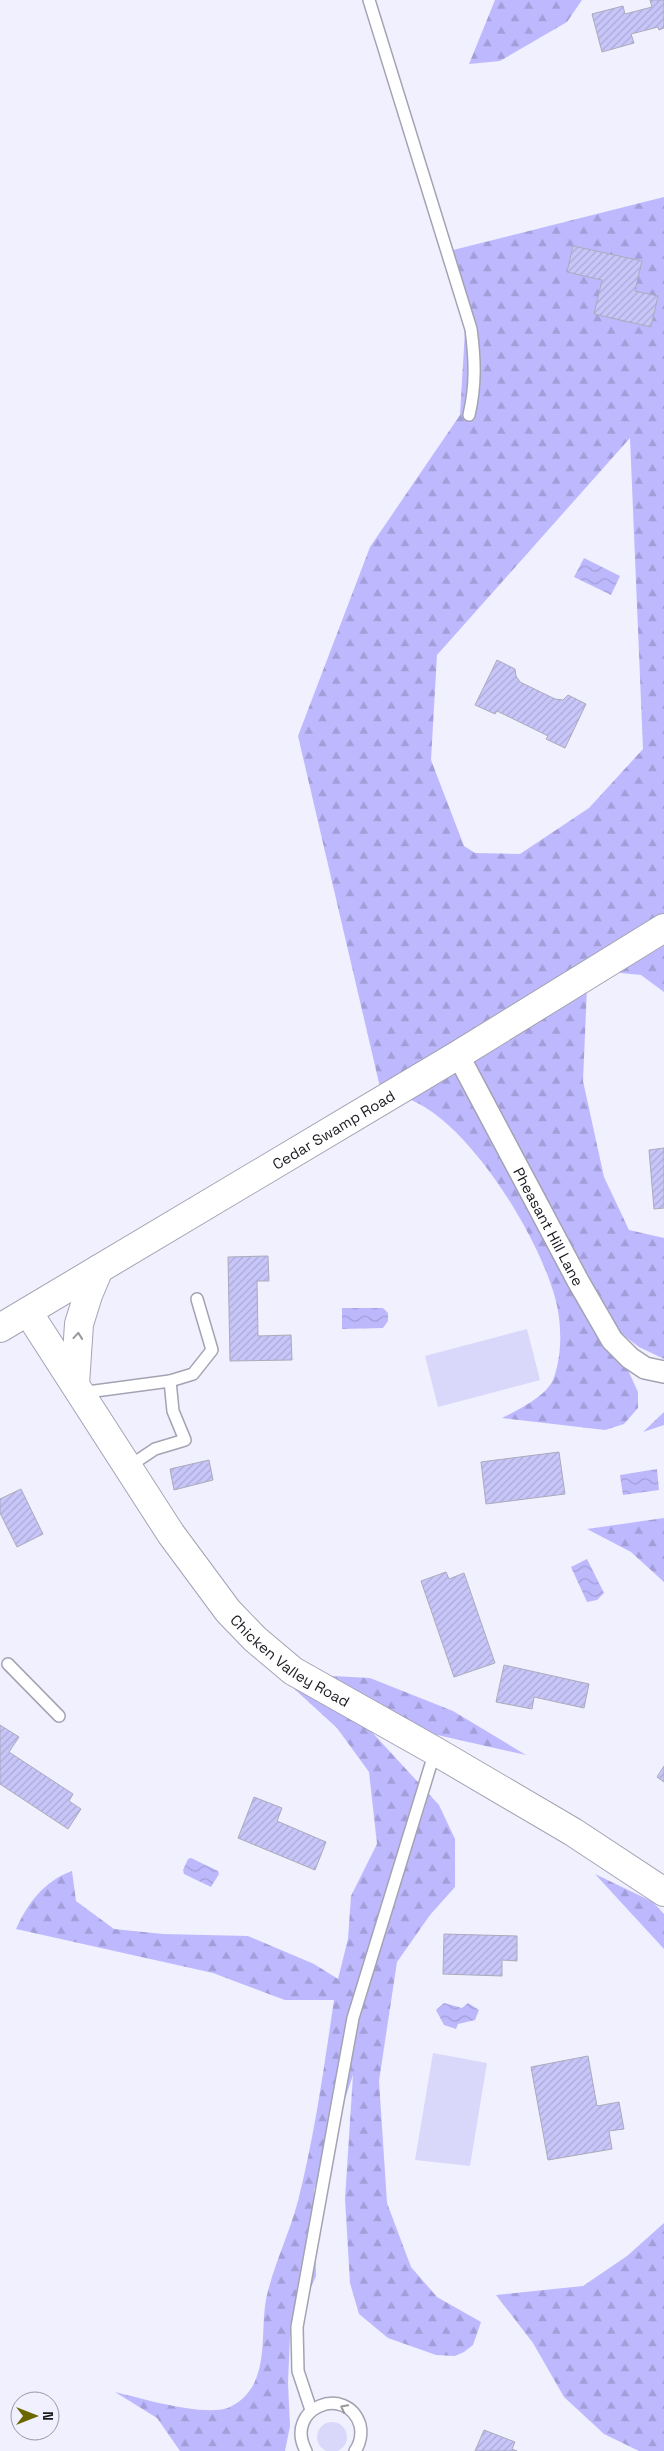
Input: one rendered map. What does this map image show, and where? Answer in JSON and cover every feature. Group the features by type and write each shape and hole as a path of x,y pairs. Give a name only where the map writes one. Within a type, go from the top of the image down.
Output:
{"main road":[{"name":"Cedar Swamp Road","path":"0,1328 458,1055 664,928"},
{"path":"78,1389 79,1324 88,1295 99,1270"},
{"name":"Chicken Valley Road","path":"28,1312 128,1467 194,1564 228,1611 255,1638 293,1671 436,1751 573,1832 664,1892"}],"street":[{"name":"Pheasant Hill Lane","path":"458,1055 578,1282 612,1340 630,1358 646,1368 664,1372"}],"lane":[{"path":"369,0 471,329 475,360 475,389 469,415"},
{"path":"78,1389 170,1381 192,1374 212,1350 197,1299"},
{"path":"128,1467 155,1449 185,1440 174,1411 170,1381"},
{"path":"8,1664 59,1716"},
{"path":"311,2410 298,2371 296,2327 353,2018 436,1751"},
{"path":"306,2451 300,2435 301,2426 311,2410 320,2405 331,2403 350,2410 357,2418 361,2428 361,2438 355,2451"}],"shaded area":[{"path":"527,1329 540,1380 438,1407 425,1356"},
{"path":"433,2053 487,2063 470,2166 415,2160"},
{"path":"332,2422 343,2426 347,2437 343,2448 332,2452 321,2448 317,2437 321,2426"}],"green space":[{"path":"495,0 582,0 567,22 500,61 469,64"},
{"path":"664,197 664,928 383,1100 298,736 370,547 460,415 465,330 441,253","holes":["630,438 643,749 589,808 520,854 475,853 464,846 431,760 437,655"]},
{"path":"664,934 664,992 641,975 602,971"},
{"path":"597,974 587,987 583,1081 604,1177 629,1230 664,1238 664,1359 639,1347 622,1334 628,1370 638,1392 638,1408 624,1424 605,1430 502,1418 538,1397 553,1380 560,1348 559,1315 554,1294 533,1242 517,1213 478,1156 456,1132 433,1113 411,1100 392,1098"},
{"path":"664,1412 664,1425 643,1432"},
{"path":"664,1518 664,1582 631,1552 587,1529"},
{"path":"277,1673 370,1678 453,1711 526,1755 358,1717 439,1805 455,1839 455,1887 430,1915 397,1962 379,2081 387,2203 411,2267 437,2297 481,2322 473,2345 464,2352 455,2356 436,2355 388,2338 359,2314 350,2283 345,2199 353,2075 314,2190 316,2276 290,2335 288,2383 290,2426 285,2451 180,2451 157,2418 115,2392 190,2409 219,2410 230,2407 244,2397 253,2385 262,2355 265,2306 268,2291 295,2212 304,2176 319,2100 334,2000 285,2000 213,1973 16,1929 26,1910 38,1894 53,1881 72,1871 76,1901 114,1929 163,1934 248,1936 314,1964 338,1979 348,1939 351,1896 377,1844 369,1772 337,1728"},
{"path":"595,1874 653,1902 664,1914 664,1949"},
{"path":"664,2223 664,2451 639,2451 604,2434 564,2397 533,2343 496,2295 583,2286 627,2256"}],"water":[{"path":"584,558 620,576 611,595 574,577"},
{"path":"342,1308 383,1308 388,1313 388,1321 383,1328 342,1329"},
{"path":"657,1469 659,1490 623,1495 620,1475"},
{"path":"587,1559 604,1593 597,1600 587,1602 571,1567"},
{"path":"191,1858 218,1871 219,1874 211,1887 184,1874 183,1870 188,1859"},
{"path":"444,2003 462,2008 468,2003 479,2010 475,2020 458,2024 456,2029 444,2025 436,2010"}],"building":[{"path":"650,0 664,0 664,28 659,30 658,27 631,34 634,43 602,52 592,14 623,6 625,14 652,7"},
{"path":"573,246 642,261 635,291 658,296 651,327 594,314 602,280 567,272"},
{"path":"497,660 515,669 516,676 520,682 555,699 563,700 568,695 586,704 565,748 546,739 548,736 497,711 495,714 475,705"},
{"path":"664,1148 664,1208 654,1209 649,1150"},
{"path":"268,1256 269,1281 257,1281 258,1336 291,1335 292,1360 230,1361 228,1257"},
{"path":"559,1452 565,1494 486,1504 481,1462"},
{"path":"209,1460 213,1480 174,1490 170,1469"},
{"path":"21,1489 43,1534 17,1547 0,1513 0,1499"},
{"path":"446,1572 449,1579 464,1573 495,1663 454,1677 421,1581"},
{"path":"504,1665 589,1684 584,1708 534,1697 532,1709 496,1702"},
{"path":"0,1725 19,1737 9,1752 73,1794 69,1801 81,1809 68,1829 0,1784"},
{"path":"664,1766 664,1782 657,1777"},
{"path":"254,1797 282,1808 277,1821 326,1842 315,1870 238,1838"},
{"path":"444,1934 517,1936 517,1961 502,1960 502,1976 443,1974"},
{"path":"588,2056 597,2106 619,2102 624,2129 609,2131 612,2149 548,2160 531,2067"},
{"path":"484,2430 515,2442 512,2449 517,2451 475,2451"}]}
